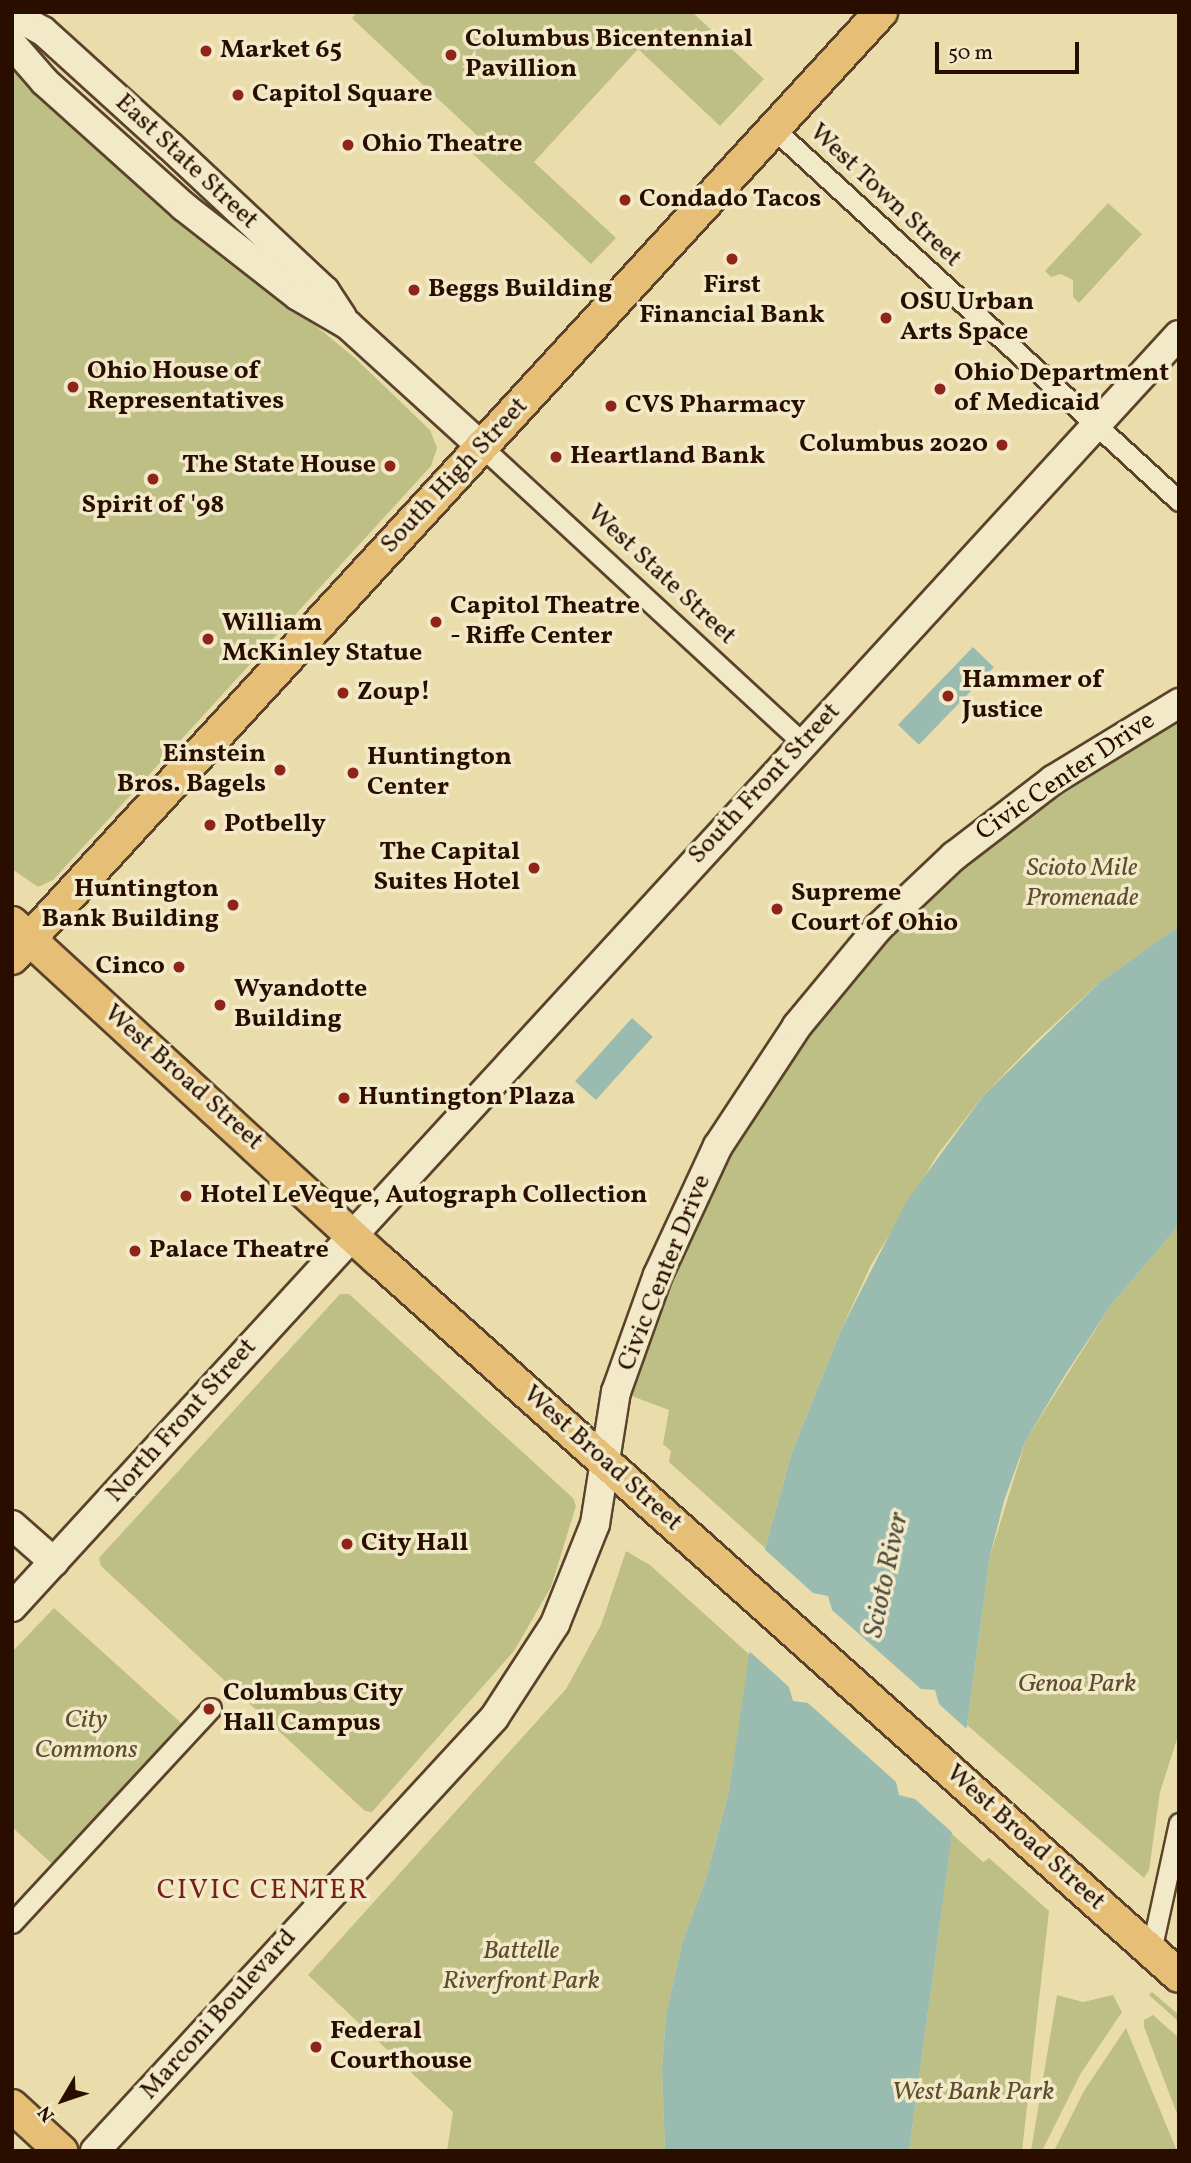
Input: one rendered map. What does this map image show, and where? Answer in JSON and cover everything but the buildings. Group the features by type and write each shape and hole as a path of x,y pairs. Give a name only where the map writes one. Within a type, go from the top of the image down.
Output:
{"main road":[{"name":"South High Street","path":"18,940 482,447 881,12"},
{"name":"West Broad Street","path":"18,940 351,1234 1179,1976"},
{"path":"12,2106 61,2151"}],"street":[{"name":"East State Street","path":"12,14 43,31 170,146 325,291 348,325"},
{"name":"East State Street","path":"12,44 45,82 183,206 298,296 348,325 482,447"},
{"name":"West Town Street","path":"774,129 1179,500"},
{"name":"South Front Street","path":"351,1234 1179,335"},
{"name":"West State Street","path":"482,447 803,743"},
{"name":"Civic Center Drive","path":"603,1460 617,1392 674,1237 733,1121 797,1026 878,928 954,856 1053,780 1179,703"},
{"name":"North Front Street","path":"12,1607 351,1234"},
{"name":"Marconi Boulevard","path":"95,2151 494,1718 564,1607 595,1524 603,1460"},
{"path":"12,1525 54,1562"},
{"path":"12,1923 211,1708"},
{"path":"1151,1951 1179,1823"}],"green space":[{"path":"357,12 692,12 764,79 720,126 638,49 534,162 616,238 591,264 471,152 482,140 352,18"},
{"path":"12,67 145,186 355,358 430,430 437,448 431,466 53,880 38,887 12,869"},
{"path":"1108,203 1142,234 1079,303 1073,297 1073,280 1061,274 1051,277 1045,271"},
{"name":"Scioto Mile Promenade","path":"1179,717 1179,926 1100,982 1036,1041 983,1096 938,1154 871,1265 841,1330 792,1452 765,1548 669,1462 671,1451 663,1444 669,1410 629,1395 648,1330 727,1152 815,1018 924,897 1047,796"},
{"name":"Genoa Park","path":"1179,1225 1179,1733 1160,1792 1149,1870 1144,1878 967,1725 990,1556 1026,1440 1111,1305"},
{"path":"340,1294 349,1294 573,1498 576,1506 551,1587 514,1651 372,1812 365,1811 101,1566 99,1558"},
{"name":"Battelle Riverfront Park","path":"626,1551 650,1565 750,1655 729,1791 706,1878 682,1943 666,2015 662,2069 665,2151 447,2151 453,2112 308,1975 566,1689 601,1625"},
{"name":"City Commons","path":"54,1608 190,1731 60,1871 12,1827 12,1652"},
{"name":"West Bank Park","path":"952,1834 983,1862 989,1858 1049,1911 1022,2151 909,2151"},
{"path":"1152,1992 1179,2015 1179,2022 1149,1995"},
{"path":"1057,1995 1083,2002 1113,1995 1122,2012 1081,2073 1042,2151 1031,2151"},
{"path":"1153,2015 1179,2038 1179,2119 1144,2027 1144,2020"},
{"path":"1126,2028 1177,2151 1054,2151 1084,2091"}],"water":[{"path":"973,647 994,667 919,745 898,725"},
{"name":"Scioto River","path":"1179,926 1179,1225 1111,1305 1065,1375 1026,1440 1004,1501 990,1556 909,2151 665,2151 662,2069 666,2015 682,1943 706,1878 729,1791 765,1548 792,1452 841,1330 906,1202 983,1096 1100,982"},
{"path":"632,1018 653,1037 596,1100 575,1081"}],"pier":[{"path":"762,1547 813,1593 828,1596 832,1610 921,1689 935,1690 939,1704 970,1732 955,1835 915,1799 899,1795 896,1782 808,1703 793,1701 789,1687 747,1649"}],"place":[{"name":"Market 65","path":"206,51"},
{"name":"Columbus Bicentennial Pavillion","path":"451,55"},
{"name":"Capitol Square","path":"238,95"},
{"name":"Ohio Theatre","path":"348,145"},
{"name":"Condado Tacos","path":"625,200"},
{"name":"First Financial Bank","path":"732,259"},
{"name":"Beggs Building","path":"414,290"},
{"name":"OSU Urban Arts Space","path":"886,318"},
{"name":"Ohio House of Representatives","path":"73,387"},
{"name":"Ohio Department of Medicaid","path":"940,389"},
{"name":"CVS Pharmacy","path":"611,406"},
{"name":"Columbus 2020","path":"1002,445"},
{"name":"Heartland Bank","path":"556,457"},
{"name":"The State House","path":"390,466"},
{"name":"Spirit of '98","path":"153,479"},
{"name":"Capitol Theatre - Riffe Center","path":"436,622"},
{"name":"William McKinley Statue","path":"208,639"},
{"name":"Zoup!","path":"343,693"},
{"name":"Hammer of Justice","path":"948,696"},
{"name":"Einstein Bros. Bagels","path":"280,770"},
{"name":"Huntington Center","path":"353,773"},
{"name":"Potbelly","path":"210,825"},
{"name":"The Capital Suites Hotel","path":"534,868"},
{"name":"Huntington Bank Building","path":"233,905"},
{"name":"Supreme Court of Ohio","path":"777,909"},
{"name":"Cinco","path":"179,967"},
{"name":"Wyandotte Building","path":"220,1005"},
{"name":"Huntington Plaza","path":"344,1098"},
{"name":"Hotel LeVeque, Autograph Collection","path":"186,1196"},
{"name":"Palace Theatre","path":"135,1251"},
{"name":"City Hall","path":"347,1544"},
{"name":"Columbus City Hall Campus","path":"209,1709"},
{"name":"Federal Courthouse","path":"316,2047"}],"district":[{"name":"CIVIC CENTER","path":"263,1891"}]}
